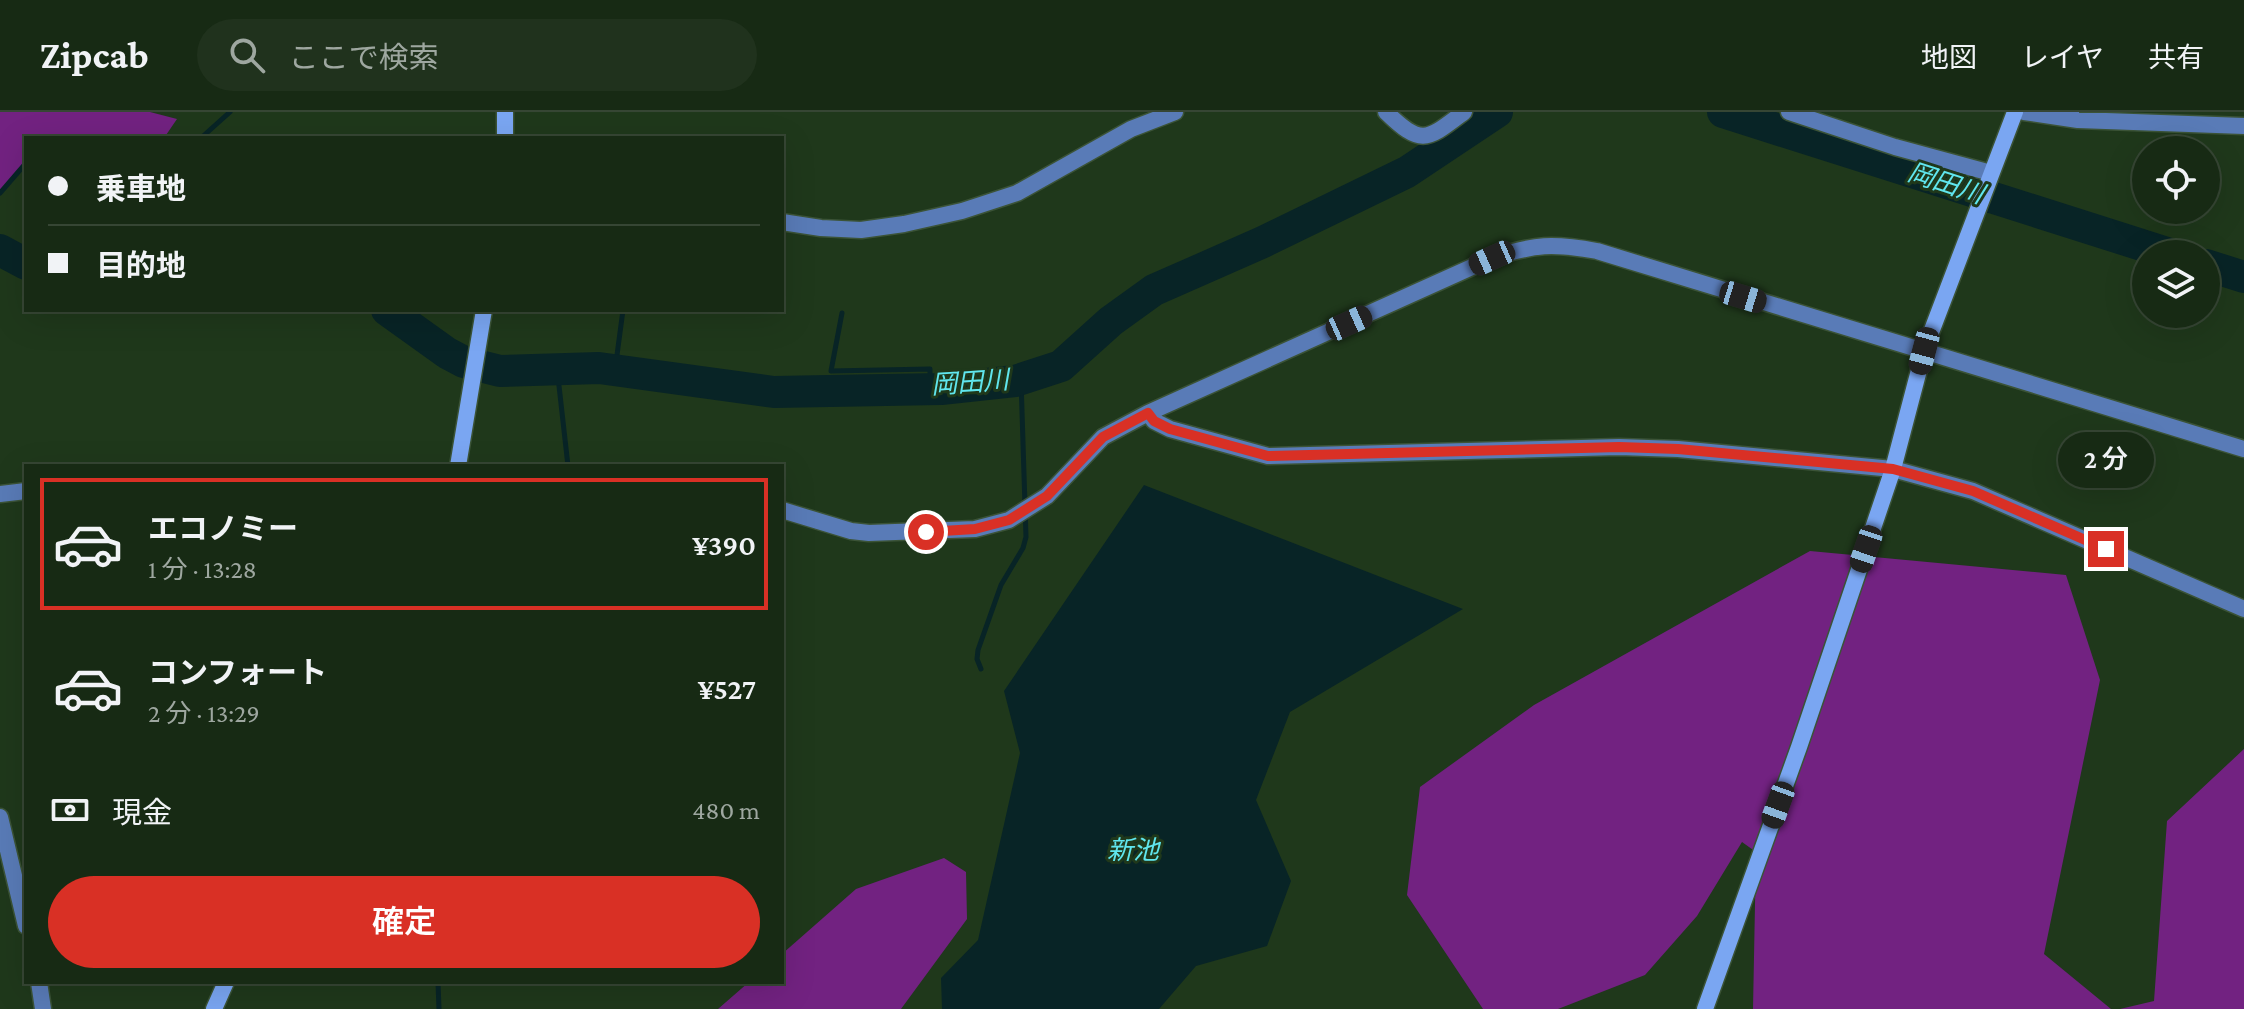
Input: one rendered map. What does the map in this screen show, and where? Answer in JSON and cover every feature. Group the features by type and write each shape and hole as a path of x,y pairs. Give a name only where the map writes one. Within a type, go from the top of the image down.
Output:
{"street":[{"path":"505,112 505,136"},
{"path":"784,222 861,230 962,211 1017,193 1131,129 1175,112"},
{"path":"1386,112 1407,133 1421,137 1434,133 1464,112"},
{"path":"1789,112 1990,177"},
{"path":"1705,1009 1799,747 1893,469 1924,351 2015,112"},
{"path":"2024,112 2078,120 2244,126"},
{"path":"784,511 838,528 869,533 975,529 1009,520 1047,496 1103,437 1148,413 1492,258 1550,244 1597,251 2244,449"},
{"path":"458,464 484,312"},
{"path":"1148,413 1154,421 1170,429 1268,456 1619,447 1678,449 1893,469 1973,491 2244,609"},
{"path":"0,494 24,491"},
{"path":"0,817 24,918"},
{"path":"39,984 43,1009"},
{"path":"214,1009 225,984"}],"shaded area":[{"path":"0,112 150,112 177,119 165,136 24,136 24,167 0,190"},
{"path":"1810,551 2066,575 2100,680 2044,954 2111,1009 1753,1009 1756,852 1742,842 1697,916 1645,975 1558,1009 1483,1009 1407,895 1420,787 1534,705"},
{"path":"2244,749 2244,1009 2120,1009 2154,1001 2167,821"},
{"path":"944,858 966,872 967,919 901,1009 718,1009 747,984 784,984 784,952 856,889"}],"water":[{"name":"新池","path":"1144,485 1463,609 1290,712 1256,800 1291,881 1267,946 1196,966 1159,1009 942,1009 941,978 978,940 1020,753 1004,691"}],"waterway":[{"path":"203,136 230,112"},
{"name":"岡田川","path":"390,312 447,353 464,362 500,371 599,368 774,392 941,389 1015,381 1061,366 1111,321 1154,290 1263,242 1407,172 1497,112"},
{"name":"岡田川","path":"1723,112 2132,242"},
{"path":"0,193 24,165"},
{"name":"岡田川","path":"0,250 24,263"},
{"name":"岡田川","path":"2220,269 2244,277"},
{"path":"615,370 623,312"},
{"path":"842,313 831,371 930,369 930,389"},
{"path":"557,368 568,464"},
{"path":"981,669 978,650 1001,585 1023,548 1026,537 1021,380"},
{"path":"438,984 439,1009"}],"route":[{"path":"926,532 975,529 1009,520 1047,496 1103,437 1148,413 1154,421 1170,429 1268,456 1619,447 1678,449 1893,469 1973,491 2106,549"}]}
